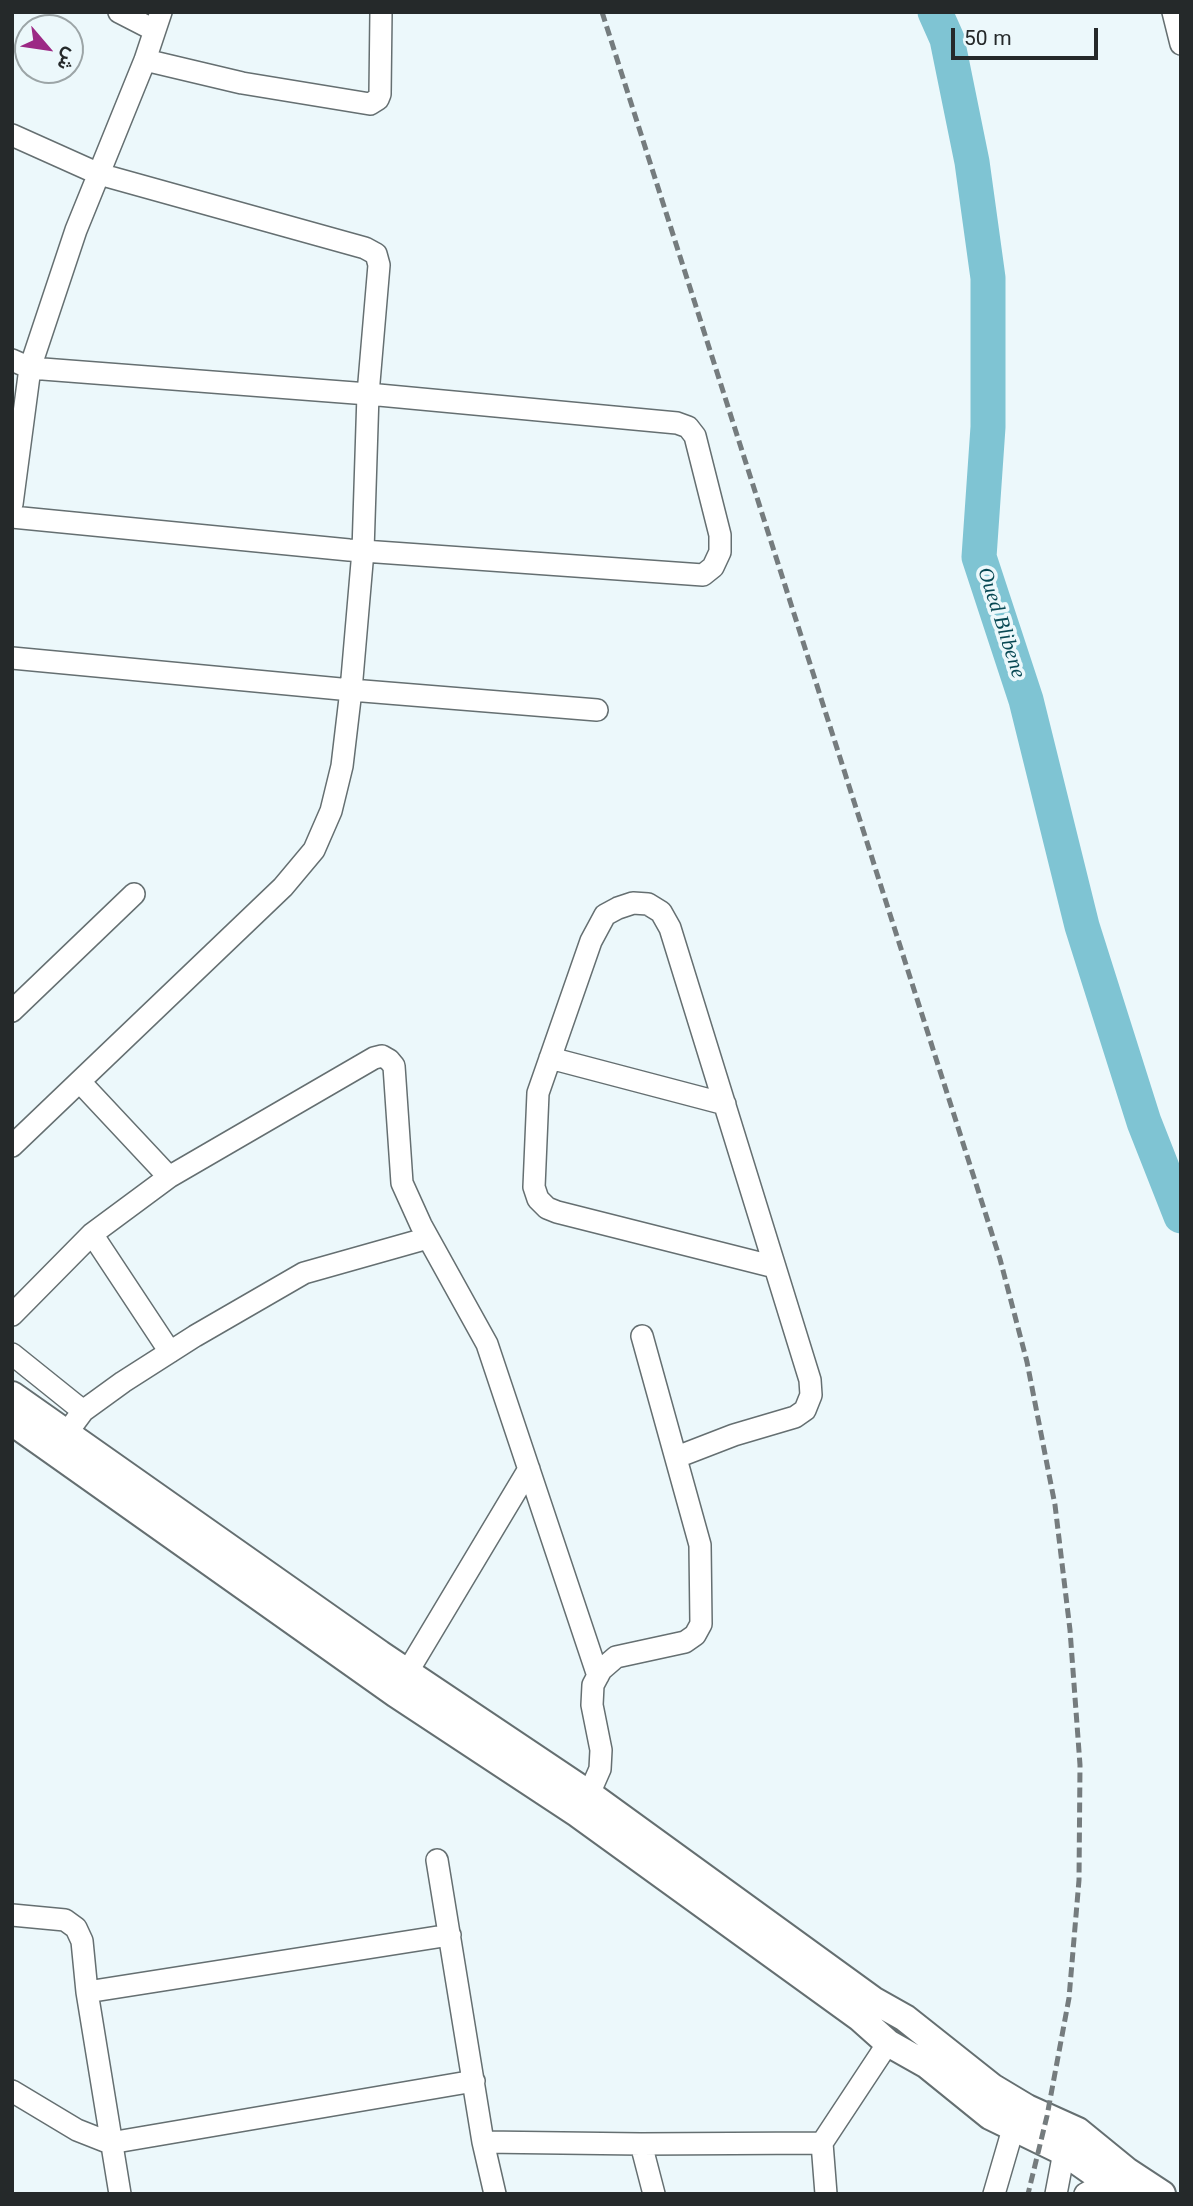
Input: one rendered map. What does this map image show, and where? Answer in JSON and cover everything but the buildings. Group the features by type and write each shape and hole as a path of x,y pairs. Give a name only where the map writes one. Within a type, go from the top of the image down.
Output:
{"main road":[{"path":"12,1395 404,1681 578,1814 860,2018 887,2042 926,2065 990,2116 1064,2152 1118,2189"},
{"path":"12,1422 404,1681 589,1794 873,2000 905,2018 992,2087 1027,2108 1078,2131 1127,2171 1162,2194"},
{"path":"887,2042 909,2039 905,2018"}],"street":[{"path":"12,504 21,364 145,60 157,21 119,12"},
{"path":"145,60 242,83 370,104 378,99 380,94 381,12"},
{"path":"1173,12 1181,44"},
{"path":"12,135 99,174 365,248 376,254 379,265 368,394 363,551 351,690 342,766 331,811 314,850 283,887 12,1146"},
{"path":"12,517 363,551 703,575 713,567 720,552 720,535 695,436 688,427 677,423 21,364"},
{"path":"12,658 597,710"},
{"path":"12,1011 134,894"},
{"path":"677,1457 795,1417 805,1410 811,1395 810,1380 725,1104 670,928 661,912 648,904 633,903 605,915 591,941 538,1093 534,1187 538,1199 547,1208 557,1212 775,1267"},
{"path":"12,1314 92,1234 169,1177 374,1058 382,1056 394,1066 402,1183 428,1238 487,1344 598,1676"},
{"path":"550,1058 725,1104"},
{"path":"80,1082 169,1177"},
{"path":"92,1234 170,1352"},
{"path":"66,1434 83,1412 170,1352 304,1273 428,1238"},
{"path":"589,1794 600,1769 601,1750 592,1705 593,1685 598,1676 615,1657 685,1642 695,1635 701,1624 700,1545 642,1336"},
{"path":"12,1354 83,1412"},
{"path":"404,1681 529,1469"},
{"path":"437,1860 483,2141 495,2194"},
{"path":"12,1915 65,1920 76,1928 82,1941 87,1992 120,2194"},
{"path":"87,1992 450,1934"},
{"path":"825,2194 822,2143 887,2042"},
{"path":"12,2091 77,2130 110,2143 474,2081"},
{"path":"994,2194 1013,2129"},
{"path":"483,2141 822,2143"},
{"path":"641,2144 654,2194"},
{"path":"1056,2194 1064,2152"},
{"path":"1085,2194 1094,2189 1118,2189"}],"waterway":[{"name":"Oued Blibene","path":"935,12 947,39 972,162 988,278 988,427 979,557 1026,700 1082,926 1144,1122 1181,1216"}],"railway":[{"path":"602,12 1000,1259 1027,1362 1055,1505 1070,1630 1080,1765 1079,1880 1069,1998 1047,2116 1028,2194"}]}
